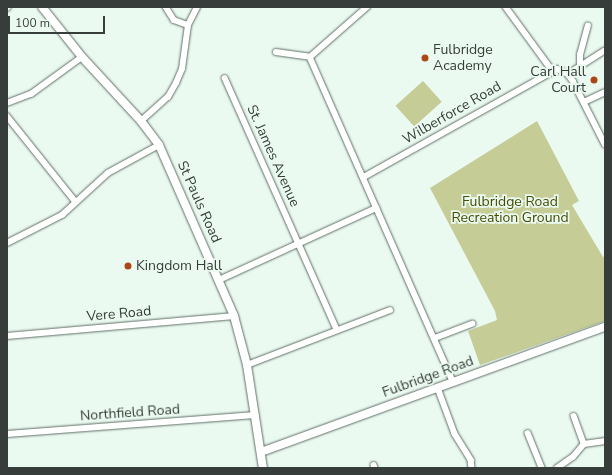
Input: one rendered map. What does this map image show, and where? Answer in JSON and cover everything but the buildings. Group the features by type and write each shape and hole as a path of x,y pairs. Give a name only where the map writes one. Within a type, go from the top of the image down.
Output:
{"street":[{"name":"St Pauls Road","path":"42,7 82,57 141,121 159,146 234,316 247,365 263,468"},
{"path":"166,7 174,20 188,25"},
{"path":"141,121 168,97 176,83 182,69 188,25 197,7"},
{"path":"276,52 310,57 367,7"},
{"path":"506,7 552,70 561,70 568,74 605,144"},
{"path":"580,64 588,26"},
{"path":"568,74 580,64 604,51"},
{"path":"7,103 31,94 82,57"},
{"path":"310,57 453,381"},
{"name":"Wilberforce Road","path":"364,177 552,70"},
{"name":"St. James Avenue","path":"225,78 337,329"},
{"path":"584,102 605,92"},
{"path":"7,116 76,202"},
{"path":"7,243 62,215 108,173 159,146"},
{"path":"219,280 376,208"},
{"path":"247,365 337,329 390,310"},
{"name":"Vere Road","path":"7,336 234,316"},
{"path":"435,338 472,324"},
{"name":"Fulbridge Road","path":"261,452 605,327"},
{"path":"438,388 455,434 471,460 472,468"},
{"name":"Northfield Road","path":"7,434 255,415"},
{"path":"574,416 584,444"},
{"path":"528,433 542,468"},
{"path":"557,468 573,457 584,444 605,441"}],"green space":[{"path":"423,81 442,102 414,127 396,106"},
{"name":"Fulbridge Road Recreation Ground","path":"537,121 579,201 572,205 603,257 605,256 605,321 480,365 468,331 497,320 495,311 430,188"}],"place":[{"name":"Fulbridge Academy","path":"425,58"},
{"name":"Carl Hall Court","path":"594,80"},
{"name":"Kingdom Hall","path":"128,266"}]}
